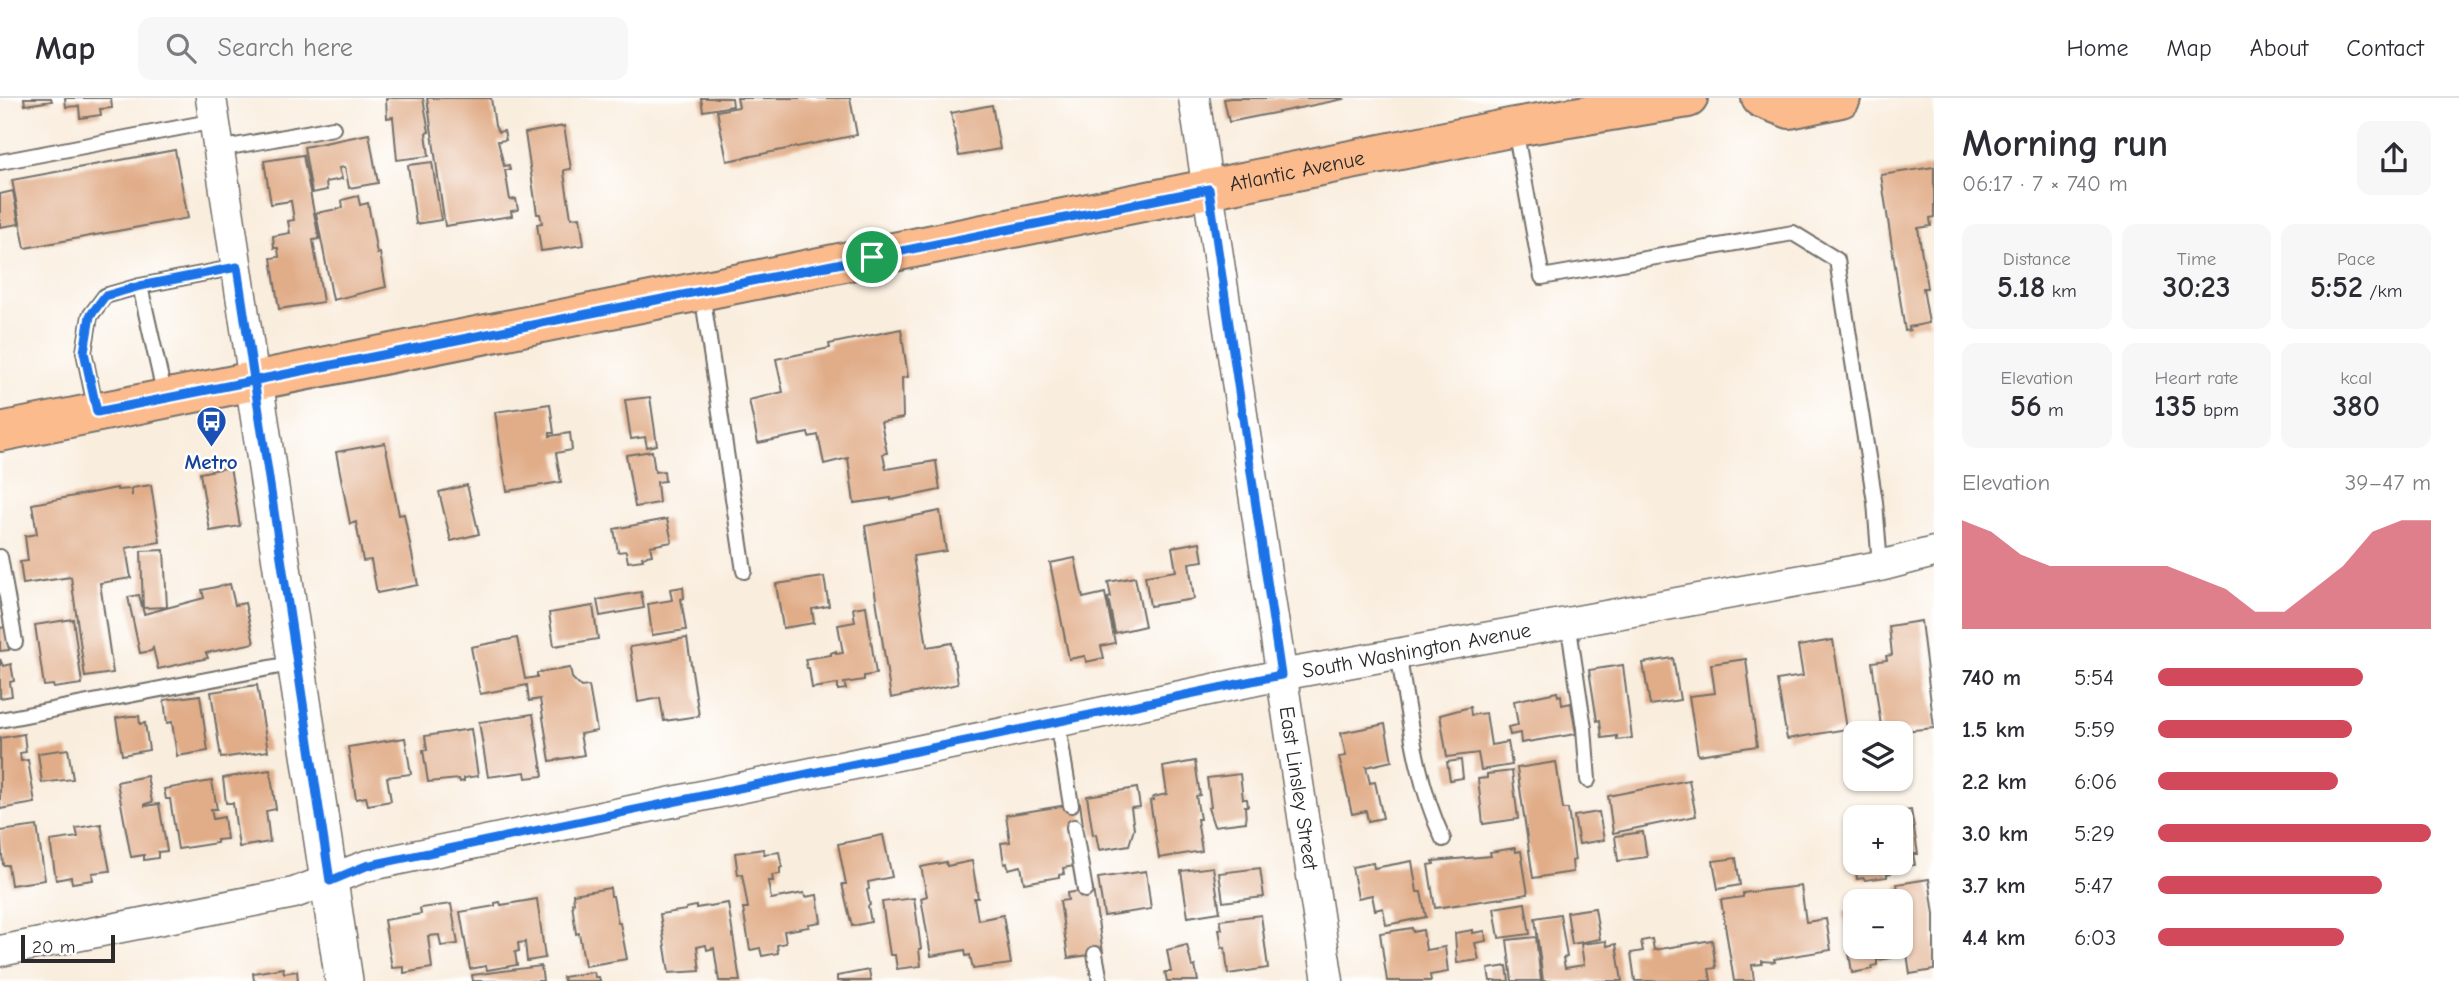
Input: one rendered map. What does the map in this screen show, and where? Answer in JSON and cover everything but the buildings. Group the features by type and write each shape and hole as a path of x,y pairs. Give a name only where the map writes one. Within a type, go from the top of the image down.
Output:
{"main road":[{"name":"Atlantic Avenue","path":"0,432 1515,127 1688,98"},
{"path":"1761,98 1790,109 1841,98"}],"street":[{"name":"East Linsley Street","path":"1194,98 1328,981"},
{"path":"215,123 344,981"},
{"name":"South Washington Avenue","path":"0,951 294,893 366,866 1056,720 1398,653 1880,566 1934,552"}],"lane":[{"path":"0,162 215,123 333,128"},
{"path":"1515,127 1542,277 1793,233 1837,260 1875,502 1880,566"},
{"path":"97,412 84,352 90,316 105,296 140,286 237,267"},
{"path":"140,286 166,399"},
{"path":"702,291 744,571"},
{"path":"0,557 15,642"},
{"path":"1569,622 1584,727 1588,779"},
{"path":"1398,653 1417,762 1430,812 1443,839"},
{"path":"0,720 295,663"},
{"path":"1056,720 1071,805"},
{"path":"1074,827 1085,890"},
{"path":"1095,954 1100,981"}],"place":[{"name":"Metro","path":"211,449"}],"route":[{"path":"872,257 347,363 254,381 166,399 97,412 84,352 90,316 105,296 140,286 237,267 254,381 295,663 330,881 366,866 1281,675 1209,189 872,257"}]}
